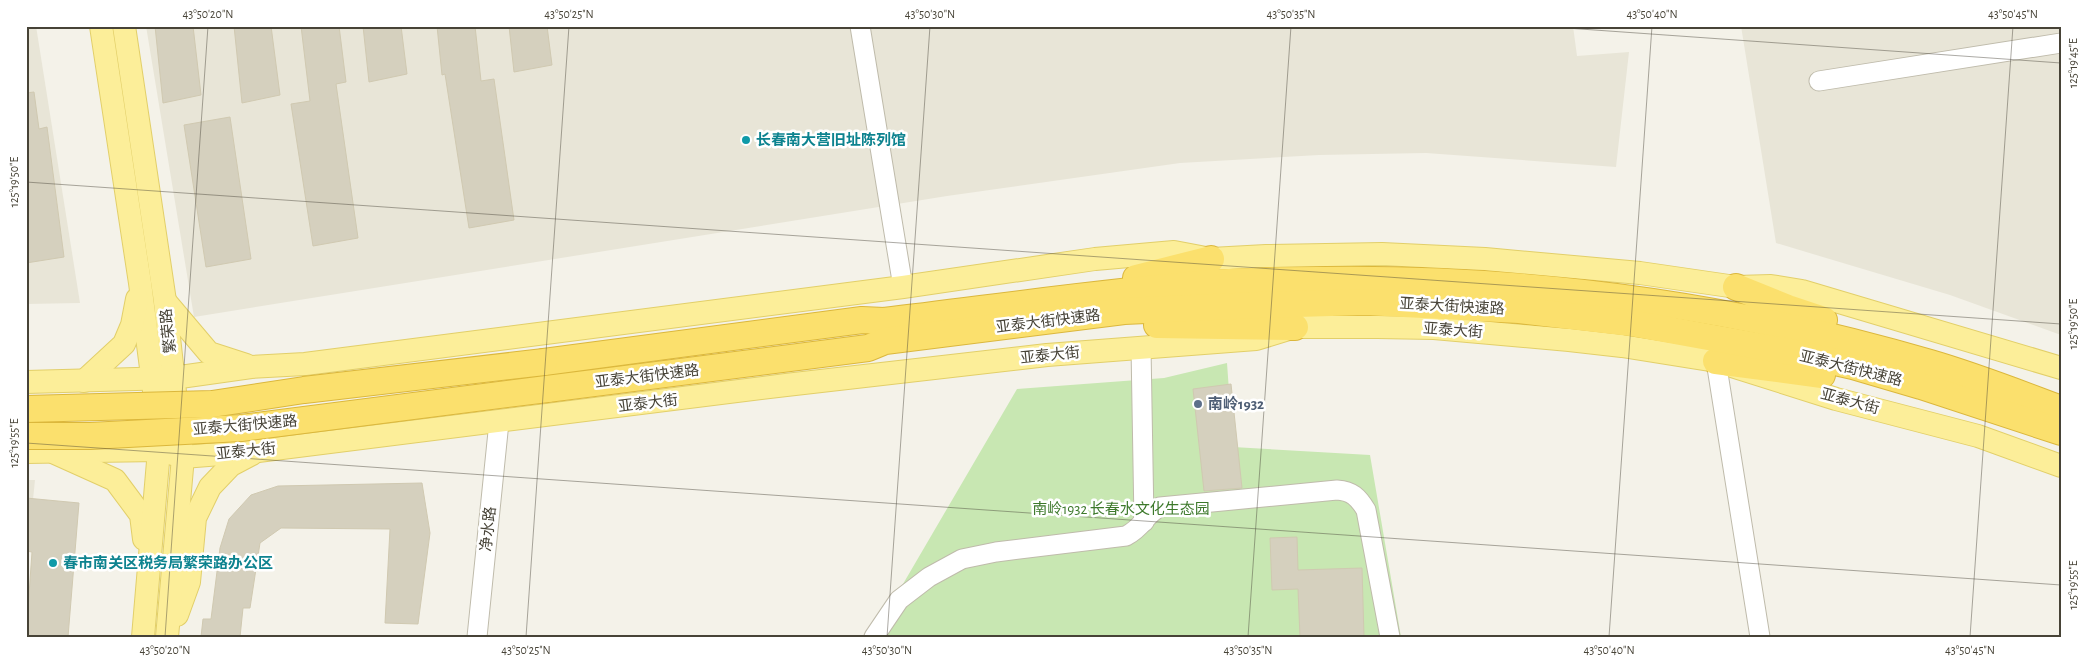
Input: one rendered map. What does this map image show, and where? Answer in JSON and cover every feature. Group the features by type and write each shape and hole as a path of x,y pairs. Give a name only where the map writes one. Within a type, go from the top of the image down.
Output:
{"highway":[{"path":"862,320 882,307 1140,277 1211,259"},
{"name":"亚泰大街快速路","path":"26,409 212,404 304,390 544,362 862,320 884,321 1213,283 1394,280 1500,285 1568,291 1768,323 1931,363 2061,409"},
{"path":"1736,287 1797,311 1957,359 2061,396"},
{"name":"亚泰大街快速路","path":"26,436 90,436 241,428 868,348 885,341 1124,311 1258,304 1357,302 1411,303 1519,310 1640,324 1815,358 1921,386 2061,432"},
{"path":"868,348 888,353 1103,326 1295,327"},
{"path":"1716,361 1824,375 1848,380 1980,417 2061,444"}],"main road":[{"name":"繁荣路","path":"101,26 140,283 183,457 168,637"},
{"name":"繁荣路","path":"124,26 165,302 159,450 143,637"},
{"path":"26,382 163,377 252,367 305,364 903,287 1006,270 1174,252 1211,259 1363,254 1476,259 1640,273 1736,287 1771,286 1802,291 2061,368"},
{"path":"84,381 124,344 132,325 140,283"},
{"path":"165,302 209,353 252,367"},
{"name":"亚泰大街","path":"26,452 159,450 183,457 258,451 825,380 1037,356 1256,339 1295,327 1434,328 1595,343 1716,361 1836,398 1978,436 2061,466"},
{"path":"50,451 115,480 140,515 148,573"},
{"path":"168,637 189,582 195,518 210,487 231,465 258,451"}],"street":[{"path":"860,26 903,287"},
{"path":"1819,81 2058,38"},
{"path":"1141,347 1144,522"},
{"path":"1716,361 1760,637"},
{"name":"净水路","path":"477,637 499,422"},
{"path":"874,637 899,600 929,577 962,559 996,552 1126,536 1137,531 1152,512 1160,507 1337,490 1349,491 1360,499 1366,510 1390,637"}],"shaded area":[{"path":"26,26 36,26 80,303 26,304"},
{"path":"146,26 1573,26 1577,56 1629,52 1616,167 1426,153 1319,155 1180,163 947,196 194,317"},
{"path":"1741,26 2061,26 2061,335 1950,295 1776,243"},
{"path":"26,480 35,480 26,568"}],"green space":[{"name":"南岭1932 长春水文化生态园","path":"1227,363 1233,447 1370,455 1401,637 872,637 1017,389 1164,378"}],"building":[{"path":"155,26 193,26 201,95 163,103"},
{"path":"234,26 271,26 280,95 242,103"},
{"path":"301,26 339,26 346,82 336,84 358,238 313,246 291,104 310,101"},
{"path":"363,26 401,26 407,74 369,82"},
{"path":"437,26 475,26 481,81 494,79 514,220 469,228 445,74 442,75"},
{"path":"509,26 547,26 552,65 514,72"},
{"path":"34,92 39,129 47,127 64,257 26,263 26,93"},
{"path":"230,117 251,259 206,267 184,125"},
{"path":"1231,384 1242,488 1204,491 1193,389"},
{"path":"422,483 430,533 418,624 385,623 390,529 281,528 260,543 250,608 243,608 240,637 201,637 203,619 211,619 220,548 229,519 251,495 278,486"},
{"name":"春市南关区税务局繁荣路办公区","path":"26,498 79,503 68,637 26,637 32,552 26,551"},
{"path":"1297,537 1298,570 1362,568 1364,637 1300,637 1298,589 1272,590 1270,538"}],"place":[{"name":"长春南大营旧址陈列馆","path":"746,140"},
{"name":"南岭1932","path":"1198,404"},
{"name":"春市南关区税务局繁荣路办公区","path":"53,563"}]}
